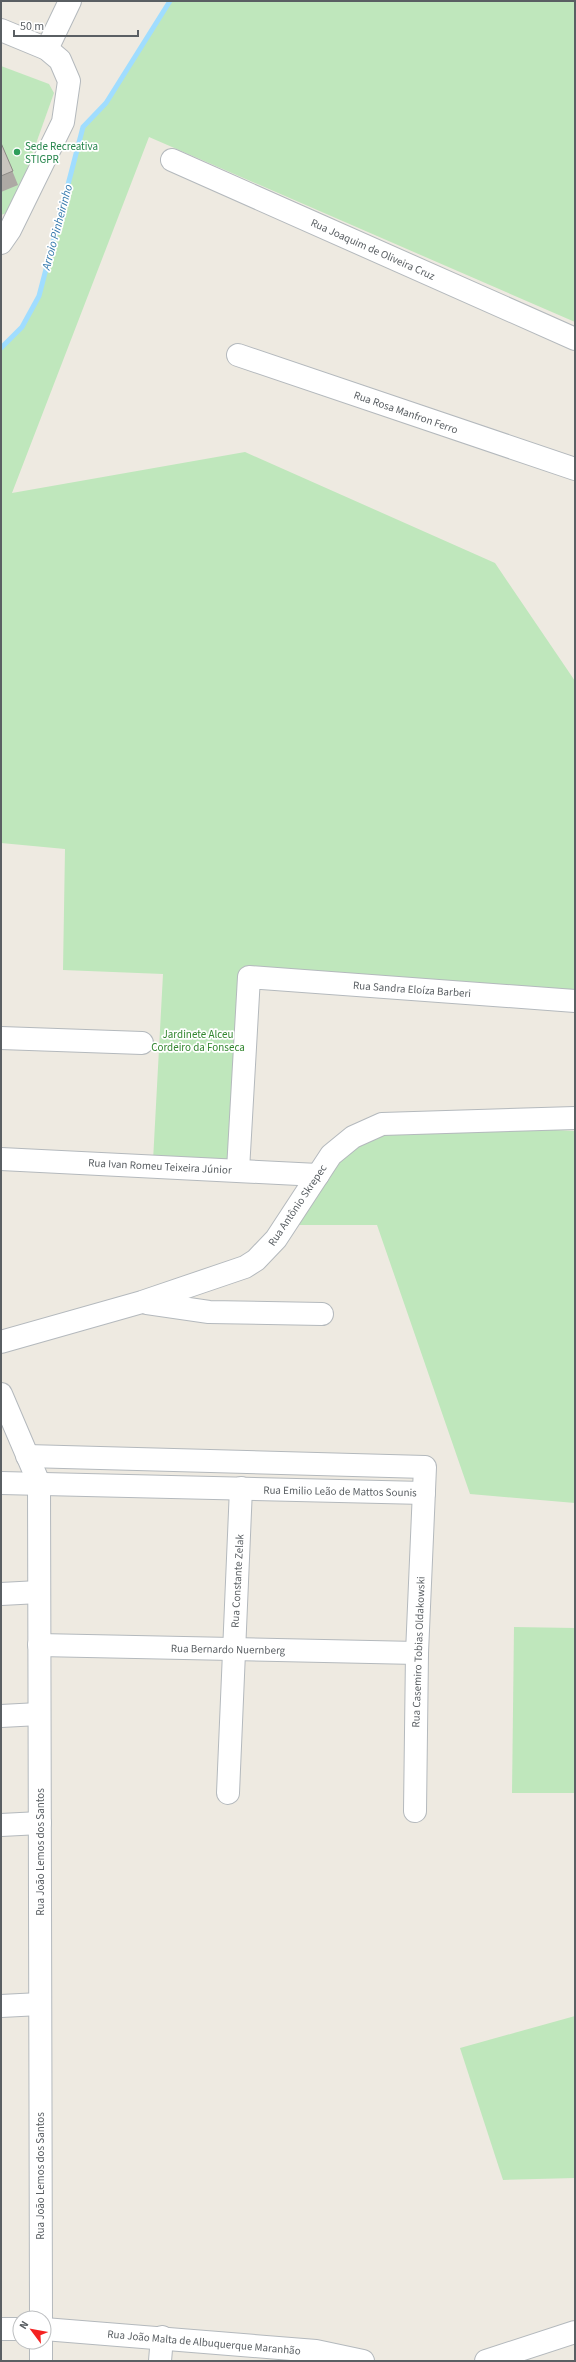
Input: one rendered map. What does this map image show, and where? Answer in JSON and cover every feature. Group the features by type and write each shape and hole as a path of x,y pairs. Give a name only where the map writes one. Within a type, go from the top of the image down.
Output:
{"street":[{"path":"47,49 70,1"},
{"path":"1,30 47,49 60,60 70,81 62,122 4,236"},
{"name":"Rua Joaquim de Oliveira Cruz","path":"172,160 575,339"},
{"name":"Rua Rosa Manfron Ferro","path":"238,355 575,469"},
{"name":"Rua Sandra Eloíza Barberi","path":"238,1170 249,977 575,1001"},
{"path":"1,1038 142,1043"},
{"name":"Rua Antônio Skrepec","path":"1,1342 142,1302 232,1272 256,1260 276,1238 331,1155 342,1145 367,1129 382,1124 575,1118"},
{"name":"Rua Ivan Romeu Teixeira Júnior","path":"1,1159 318,1175"},
{"path":"142,1302 209,1312 322,1314"},
{"name":"Rua João Lemos dos Santos","path":"1,1394 39,1483 41,2310"},
{"name":"Rua Emilio Leão de Mattos Sounis","path":"1,1483 424,1493 424,1467 27,1456"},
{"path":"162,1486 163,1459"},
{"name":"Rua Constante Zelak","path":"228,1793 241,1488"},
{"name":"Rua Casemiro Tobias Oldakowski","path":"414,1811 417,1653 424,1493"},
{"path":"1,1594 39,1592"},
{"name":"Rua Bernardo Nuernberg","path":"39,1645 417,1653"},
{"path":"1,1716 39,1714"},
{"path":"1,1825 40,1823"},
{"path":"1,2006 40,2004"},
{"path":"1,2329 12,2329"},
{"name":"Rua João Malta de Albuquerque Maranhão","path":"52,2330 162,2337 244,2353 316,2351 363,2361"},
{"path":"486,2361 575,2332"},
{"path":"160,2361 162,2337"},
{"path":"41,2350 41,2361"}],"green space":[{"name":"Jardinete Alceu Cordeiro da Fonseca","path":"170,1 575,1 575,322 149,137 12,493 245,452 495,563 575,681 575,1001 249,977 229,1163 153,1161 163,974 63,970 65,849 1,843 1,348 22,327 39,296 83,127 106,103"},
{"name":"Sede Recreativa STIGPR","path":"1,66 49,84 54,93 12,211 1,215"},
{"path":"501,1127 575,1131 575,1503 470,1494 377,1225 291,1225 326,1173 366,1132"},
{"path":"514,1627 575,1628 575,1793 512,1793"},
{"path":"575,2016 575,2178 503,2180 460,2048"}],"building":[{"path":"1,143 13,171 1,176"}],"waterway":[{"name":"Arroio Pinheirinho","path":"1,348 22,327 39,296 83,127 106,103 170,1"}],"place":[{"name":"Sede Recreativa STIGPR","path":"17,152"}]}
